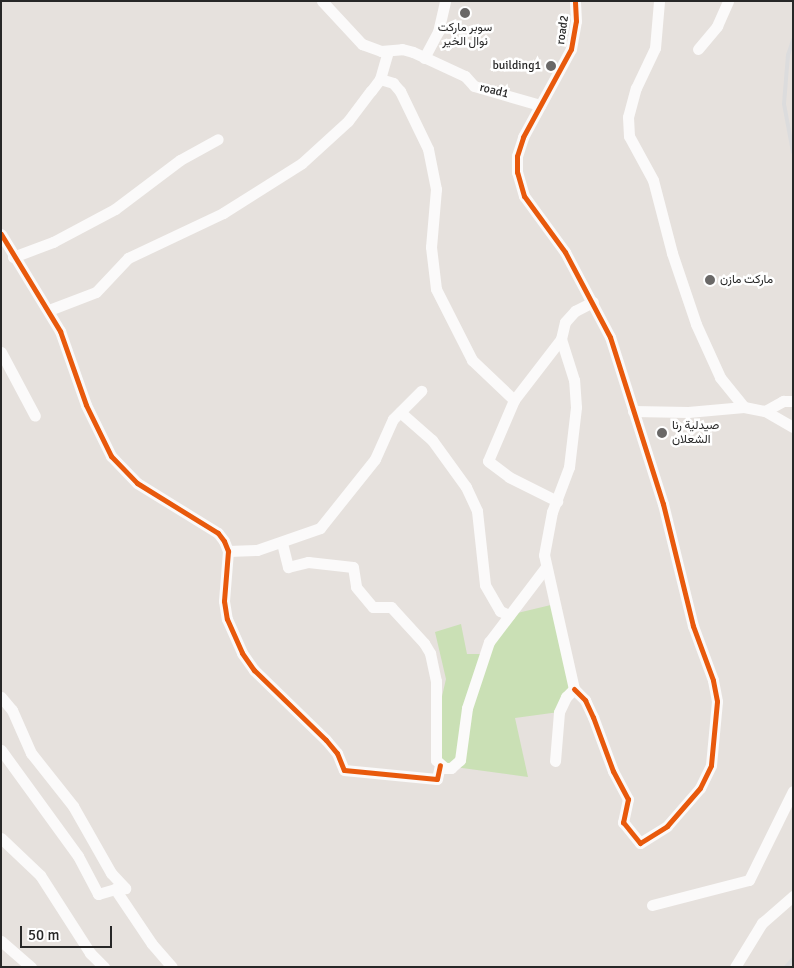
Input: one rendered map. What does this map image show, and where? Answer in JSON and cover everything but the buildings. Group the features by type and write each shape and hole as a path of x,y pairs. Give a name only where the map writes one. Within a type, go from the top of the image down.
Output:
{"street":[{"name":"road1","path":"322,1 362,44 388,52 402,49 465,76 474,86 540,106"},
{"path":"424,58 438,32 445,1"},
{"name":"road2","path":"574,689 585,700 597,725 613,771 628,799 623,822 640,843 667,826 700,788 711,765 717,701 713,680 692,626 679,564 610,337 565,252 520,187 517,156 523,137 567,61 574,37 576,1"},
{"path":"659,1 655,48 636,88 628,117 629,136 653,180 672,253 696,324 720,377 744,407"},
{"path":"698,49 717,26 728,1"},
{"path":"49,310 96,292 102,282 128,258 223,213 286,174 319,149 348,121 380,79 388,52"},
{"path":"380,79 393,83 400,91 428,149 436,189 431,247 436,289 472,360 514,400"},
{"path":"13,257 53,242 115,209 180,160 218,139"},
{"path":"1,234 13,257 49,310 60,331 86,405 116,462 137,483 218,533 228,551 224,601 227,619 242,653 254,670 326,740 337,753 344,770 437,779 440,765 434,749 436,681 430,653 424,643 391,607 373,607 356,587 353,567 308,562 288,567 282,543"},
{"path":"557,501 508,477 488,461 514,400 561,339 565,322 575,311 593,302"},
{"path":"555,761 559,712 566,696 574,689 546,567 548,526 569,468 576,407 574,380 561,339"},
{"path":"1,352 35,416"},
{"path":"228,551 257,550 282,543 309,534 330,518 375,459 400,412 421,391"},
{"path":"765,411 783,401 793,402"},
{"path":"633,411 688,412 744,407 765,411 793,427"},
{"path":"400,412 432,440 466,487 477,511 485,584 500,611 508,615"},
{"path":"440,765 452,768 460,760 467,708 483,654 508,615 546,567"},
{"path":"1,697 12,710 32,753 73,806 111,873 125,888 98,894 78,856 1,750"},
{"path":"652,905 749,880 793,791"},
{"path":"1,838 40,875 90,953 104,967"},
{"path":"115,889 152,944 172,967"},
{"path":"735,967 762,923 793,896"},
{"path":"1,941 31,967"}],"green space":[{"path":"555,604 574,689 559,712 515,718 528,777 440,765 437,718 446,679 435,632 461,624 467,654 483,654 509,615"}],"railway":[{"path":"793,40 788,55 784,104 793,152"},
{"path":"786,967 793,959"}],"cycle path":[{"path":"574,689 585,700 613,771 628,799 623,822 640,843 667,826 700,788 711,765 717,701 713,680 693,626 663,504 610,337 565,252 524,196 517,172 517,156 523,137 571,49 576,21 575,1"},
{"path":"1,234 60,331 86,405 111,456 137,483 218,533 224,541 228,551 224,601 227,619 242,653 254,670 326,740 337,753 344,770 437,779 440,765"}],"place":[{"name":"سوبر ماركت نوال الخير","path":"465,13"},
{"name":"building1","path":"551,66"},
{"name":"ماركت مازن","path":"710,280"},
{"name":"صيدلية رنا الشعلان","path":"662,433"}]}
